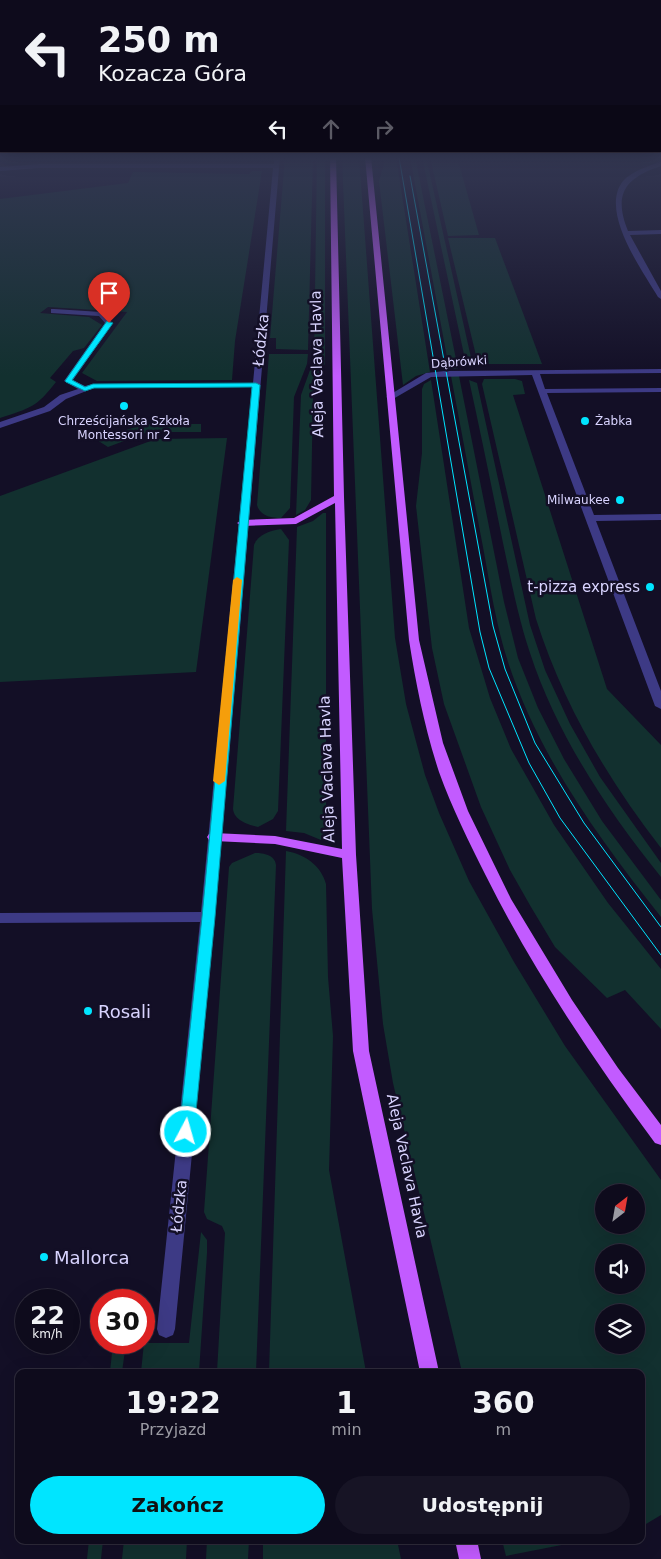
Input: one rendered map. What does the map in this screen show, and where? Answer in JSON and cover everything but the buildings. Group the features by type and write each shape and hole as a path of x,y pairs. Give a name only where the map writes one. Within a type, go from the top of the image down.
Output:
{"main road":[{"name":"Aleja Vaclava Havla","path":"335,230 339,498 349,855 361,1052 429,1369"},
{"path":"375,230 414,640 425,702 442,760 470,831 506,905 557,990 616,1079 661,1138"},
{"path":"242,524 296,521 339,498"},
{"path":"214,837 275,840 349,855"},
{"path":"467,1544 470,1559"}],"street":[{"name":"Łódzka","path":"166,1329 208,917 242,524 271,230"},
{"path":"624,230 661,297"},
{"path":"625,233 661,232"},
{"path":"54,311 101,314 109,323 68,381 85,389"},
{"name":"Dąbrówki","path":"390,397 423,378 435,374 661,371"},
{"path":"535,372 661,706"},
{"path":"0,425 47,409 63,397 93,386 256,385"},
{"path":"542,391 661,390"},
{"path":"589,518 661,517"},
{"path":"0,918 208,917"}],"green space":[{"path":"0,230 253,230 235,341 232,380 97,381 82,373 127,312 48,307 40,313 89,317 102,325 84,348 73,351 50,378 56,382 43,397 26,409 0,418"},
{"path":"279,230 311,230 308,350 276,349 276,338 270,338"},
{"path":"316,230 325,230 325,363 313,395 311,500 305,510 296,515 301,395 314,359"},
{"path":"345,230 364,230 395,638 406,704 425,775 439,813 469,881 514,962 565,1046 661,1180 661,1515 645,1525 645,1369 461,1369 393,1083 383,1024 372,909"},
{"path":"385,230 408,230 430,372 416,376 403,385"},
{"path":"423,230 430,230 458,369 449,369"},
{"path":"437,230 442,230 472,362 471,364 466,364"},
{"path":"447,230 478,230 479,235 448,236"},
{"path":"448,238 495,238 542,364 478,364"},
{"path":"269,354 308,354 307,364 294,397 290,508 281,518 263,514 257,505"},
{"path":"451,376 459,376 504,602 518,658 538,708 564,759 602,821 661,900 661,917 594,828 573,796 536,731 521,697 508,662 497,619"},
{"path":"484,379 515,379 522,381 525,394 513,395 607,689 661,745 661,848 622,795 588,739 559,681 547,650 536,619 482,384"},
{"path":"431,380 469,628 490,698 511,749 554,825 608,903 661,969 661,1029 625,990 607,998 555,947 510,870 481,807 444,704 432,648 416,506 422,453 422,389 424,384"},
{"path":"469,380 477,383 530,625 545,670 570,724 600,777 661,863 661,877 641,852 585,771 554,713 541,683 530,653 515,598"},
{"path":"144,424 201,424 201,432 148,432 108,447 97,440"},
{"path":"227,438 196,672 0,682 0,496 156,439"},
{"path":"323,513 326,513 326,836 321,840 304,833 286,831 297,527 313,521"},
{"path":"281,529 289,540 278,811 273,819 258,827 239,819 233,809 254,545 261,536"},
{"path":"286,851 305,858 316,866 324,877 326,884 328,977 333,1036 329,1170 365,1369 269,1369"},
{"path":"255,853 271,857 276,865 256,1369 217,1369 225,1233 222,1226 207,1219 204,1212 229,867 232,863"},
{"path":"201,1232 207,1240 207,1253 199,1369 141,1369 143,1354 155,1354 155,1343 189,1343"},
{"path":"112,1354 124,1354 122,1369 110,1369"},
{"path":"89,1544 103,1544 101,1559 87,1559"},
{"path":"124,1544 187,1544 186,1559 122,1559"},
{"path":"207,1544 249,1544 248,1559 206,1559"},
{"path":"263,1544 398,1544 401,1559 263,1559"},
{"path":"503,1544 567,1544 506,1556"}],"tram line":[{"path":"411,230 480,632 489,668 529,763 560,818 661,955"},
{"path":"420,230 493,626 505,669 535,743 584,823 661,927"}],"slow traffic":[{"path":"219,781 237,580"}],"place":[{"name":"Chrześcijańska Szkoła Montessori nr 2","path":"124,406"},
{"name":"Żabka","path":"585,421"},
{"name":"Milwaukee","path":"620,500"},
{"name":"t-pizza express","path":"650,587"},
{"name":"Rosali","path":"88,1011"},
{"name":"Mallorca","path":"44,1257"}],"route":[{"path":"109,323 68,381 85,389 93,386 256,385 208,917 186,1132"}]}
